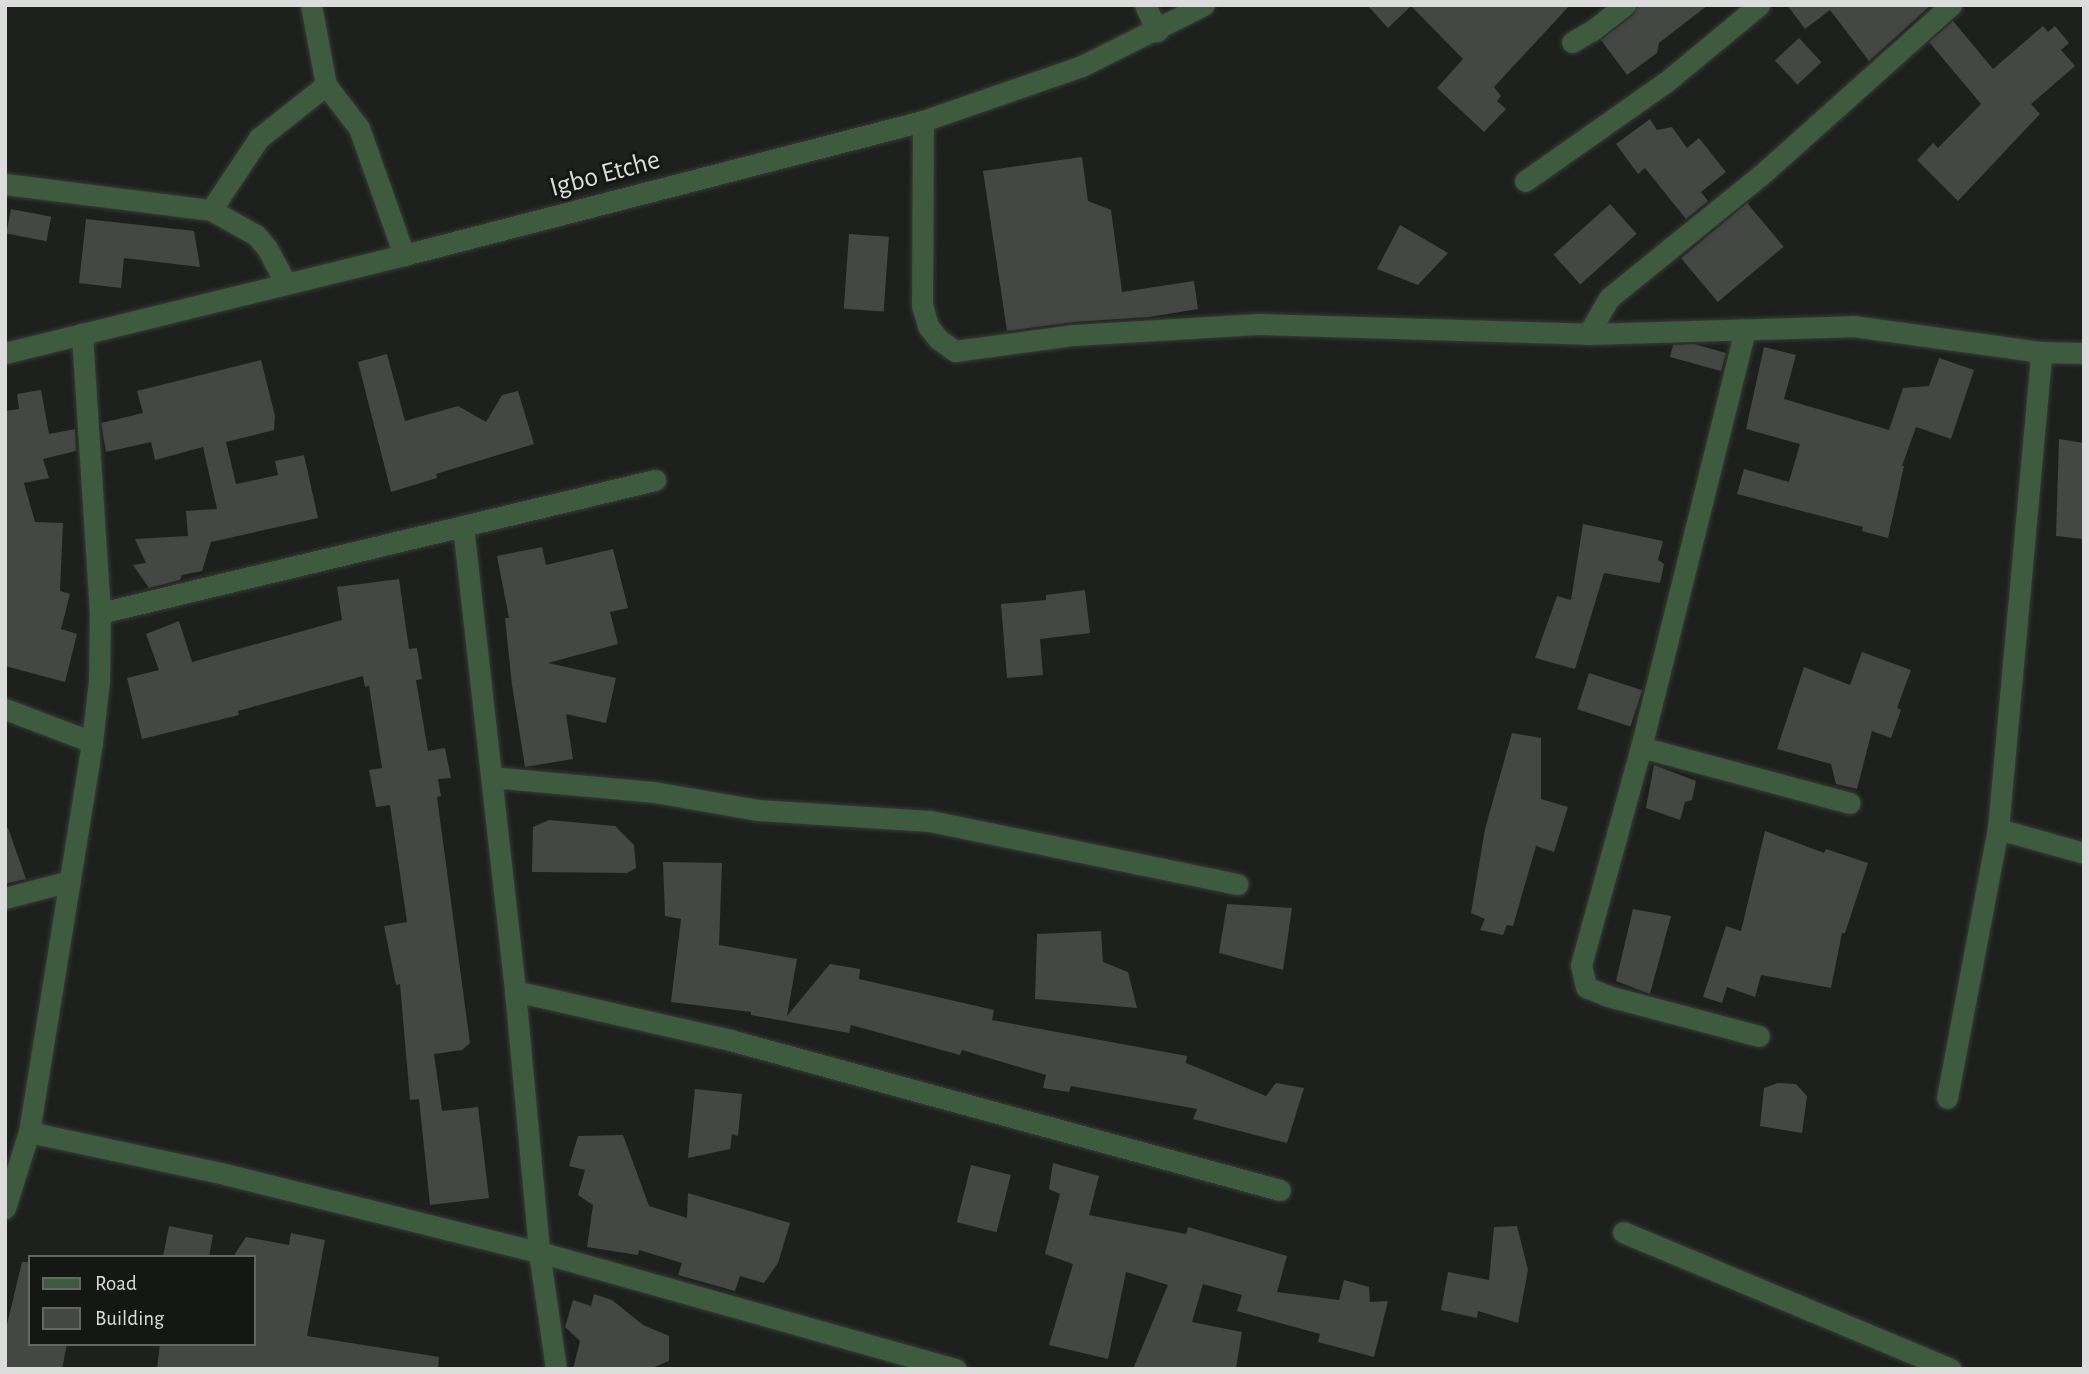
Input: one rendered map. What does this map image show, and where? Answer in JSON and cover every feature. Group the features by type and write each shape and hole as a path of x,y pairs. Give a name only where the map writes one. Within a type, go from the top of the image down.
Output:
{"street":[{"path":"311,5 326,85 359,128 404,255"},
{"path":"1145,5 1157,31"},
{"name":"Igbo Etche","path":"5,353 285,282 404,255 923,121 1082,66 1157,31 1204,5"},
{"path":"1572,42 1593,30 1625,5"},
{"path":"1525,181 1666,82 1759,5"},
{"path":"1588,334 1609,298 1761,175 1951,5"},
{"path":"211,210 259,138 326,85"},
{"path":"923,121 922,305 933,332 956,351 1074,335 1258,324 1588,334 1853,326 2041,352 2084,353"},
{"path":"5,184 211,210 256,235 276,262 285,282"},
{"path":"1745,330 1641,747 1581,965 1586,987 1608,996 1759,1036"},
{"path":"6,1200 29,1132 92,742 99,681 100,612 82,334"},
{"path":"1947,1098 1998,829 2041,352"},
{"path":"100,612 655,480"},
{"path":"463,526 515,990 539,1252 556,1369"},
{"path":"5,709 92,742"},
{"path":"1641,747 1850,803"},
{"path":"491,777 654,792 758,810 930,821 1238,884"},
{"path":"1998,829 2084,853"},
{"path":"5,898 70,881"},
{"path":"515,990 730,1040 1280,1190"},
{"path":"29,1132 221,1173 539,1252 956,1369"},
{"path":"1623,1232 1920,1363 1950,1369"}],"building":[{"path":"1367,5 1570,5 1494,87 1501,96 1497,101 1506,109 1484,132 1437,88 1463,59 1411,6 1388,28"},
{"path":"1638,5 1708,5 1659,43 1657,53 1627,75 1601,40 1633,15"},
{"path":"1787,5 1931,5 1869,61 1830,10 1805,29"},
{"path":"1953,21 1993,69 2043,26 2048,32 2055,26 2069,43 2061,50 2075,66 2031,104 2040,114 1958,201 1917,160 1933,143 1938,148 1981,104 1929,42"},
{"path":"1799,38 1822,62 1797,85 1775,61"},
{"path":"1650,119 1657,130 1672,127 1687,148 1699,138 1726,172 1701,192 1708,201 1686,219 1645,168 1638,174 1616,144"},
{"path":"1082,157 1088,201 1111,210 1122,292 1194,281 1198,309 1149,317 1073,322 1007,331 983,171"},
{"path":"1747,203 1784,247 1718,302 1681,258"},
{"path":"1610,204 1637,234 1580,285 1554,255"},
{"path":"11,209 51,217 46,241 6,234"},
{"path":"86,219 194,231 200,267 124,258 121,288 79,283"},
{"path":"1400,225 1448,253 1418,285 1377,269"},
{"path":"849,234 889,237 884,312 844,309"},
{"path":"1694,344 1726,353 1721,371 1670,357 1673,345"},
{"path":"1764,347 1796,355 1784,399 1889,430 1903,388 1929,386 1939,358 1974,370 1951,439 1916,427 1902,466 1888,538 1862,531 1863,527 1737,494 1744,469 1789,482 1800,444 1746,429"},
{"path":"387,354 405,421 458,406 486,422 502,395 518,391 534,444 436,474 437,478 391,492 358,362"},
{"path":"261,360 275,416 274,430 226,442 236,484 278,475 275,461 304,455 318,518 211,542 202,571 182,575 180,580 149,588 133,565 146,563 135,539 188,536 186,511 217,509 203,447 155,460 151,442 106,452 101,423 143,413 137,391"},
{"path":"41,390 49,434 75,429 76,451 43,459 49,478 24,483 35,522 63,523 60,591 70,594 61,629 77,634 65,682 5,666 5,411 19,409 17,394"},
{"path":"2059,439 2084,443 2084,539 2056,536"},
{"path":"1583,524 1663,541 1658,560 1664,564 1660,583 1604,573 1575,669 1535,658 1557,596 1571,600"},
{"path":"542,547 546,565 613,549 628,608 610,612 618,644 548,663 616,678 606,723 566,714 573,759 525,767 512,685 505,618 509,618 497,556"},
{"path":"399,579 409,649 417,648 422,679 416,680 428,751 445,748 451,778 438,779 441,796 437,797 470,1043 462,1050 434,1054 442,1111 478,1107 489,1198 430,1205 419,1099 410,1100 400,984 396,985 384,926 407,922 390,805 376,807 369,770 382,768 369,686 365,687 363,676 238,711 239,715 142,739 127,678 159,670 146,634 179,621 192,662 342,620 337,587"},
{"path":"1085,590 1090,633 1040,639 1043,675 1007,678 1001,604 1046,600 1046,595"},
{"path":"1862,652 1911,670 1897,708 1901,710 1891,738 1872,731 1857,789 1836,784 1831,764 1777,749 1804,667 1850,685"},
{"path":"1589,673 1642,690 1631,726 1577,709"},
{"path":"1512,733 1541,738 1541,799 1568,807 1554,852 1536,846 1513,926 1507,925 1503,935 1480,930 1485,919 1471,913 1485,829"},
{"path":"1654,765 1696,781 1692,800 1685,802 1680,820 1646,808"},
{"path":"549,820 615,826 634,845 636,868 627,873 532,872 533,827"},
{"path":"5,828 8,828 26,879 5,884"},
{"path":"1765,831 1824,853 1826,849 1868,863 1845,933 1842,933 1831,988 1761,975 1755,997 1727,987 1722,1003 1703,997 1726,926 1741,931"},
{"path":"663,862 722,863 719,945 797,959 787,1016 830,964 860,969 859,979 994,1010 992,1020 1187,1056 1186,1063 1266,1096 1276,1083 1304,1088 1287,1143 1193,1119 1197,1109 1071,1086 1069,1092 1043,1088 1046,1075 962,1050 960,1055 851,1025 849,1033 751,1015 751,1012 671,1002 681,919 665,916"},
{"path":"1227,904 1292,908 1283,970 1219,953"},
{"path":"1633,909 1671,916 1650,994 1616,981"},
{"path":"1101,931 1103,962 1128,972 1137,1008 1035,999 1037,934"},
{"path":"1778,1083 1796,1084 1807,1096 1802,1133 1760,1126 1764,1088"},
{"path":"695,1089 742,1094 738,1136 732,1134 730,1149 688,1158"},
{"path":"623,1135 649,1206 687,1218 688,1193 790,1223 778,1263 764,1283 740,1276 735,1291 678,1275 682,1263 639,1250 638,1255 587,1247 593,1205 578,1195 585,1170 569,1166 578,1136"},
{"path":"1053,1163 1099,1176 1089,1215 1186,1234 1188,1227 1287,1256 1277,1292 1339,1300 1344,1280 1369,1287 1370,1302 1388,1301 1374,1357 1318,1342 1320,1334 1237,1311 1242,1295 1203,1284 1192,1322 1242,1332 1236,1369 1133,1369 1168,1285 1126,1272 1108,1359 1049,1345 1073,1264 1045,1254 1060,1194 1049,1189"},
{"path":"971,1165 1011,1175 997,1232 957,1222"},
{"path":"169,1226 213,1235 209,1255 163,1255"},
{"path":"1517,1226 1528,1270 1518,1323 1478,1311 1477,1318 1441,1310 1448,1272 1489,1280 1494,1227"},
{"path":"291,1233 325,1240 307,1336 439,1357 438,1369 157,1369 160,1346 256,1346 256,1255 234,1255 246,1237 289,1245"},
{"path":"22,1262 28,1262 28,1346 67,1346 62,1369 5,1369 5,1333"},
{"path":"594,1294 612,1300 643,1325 669,1336 669,1361 649,1369 573,1369 580,1341 565,1327 573,1300 591,1306"}]}
